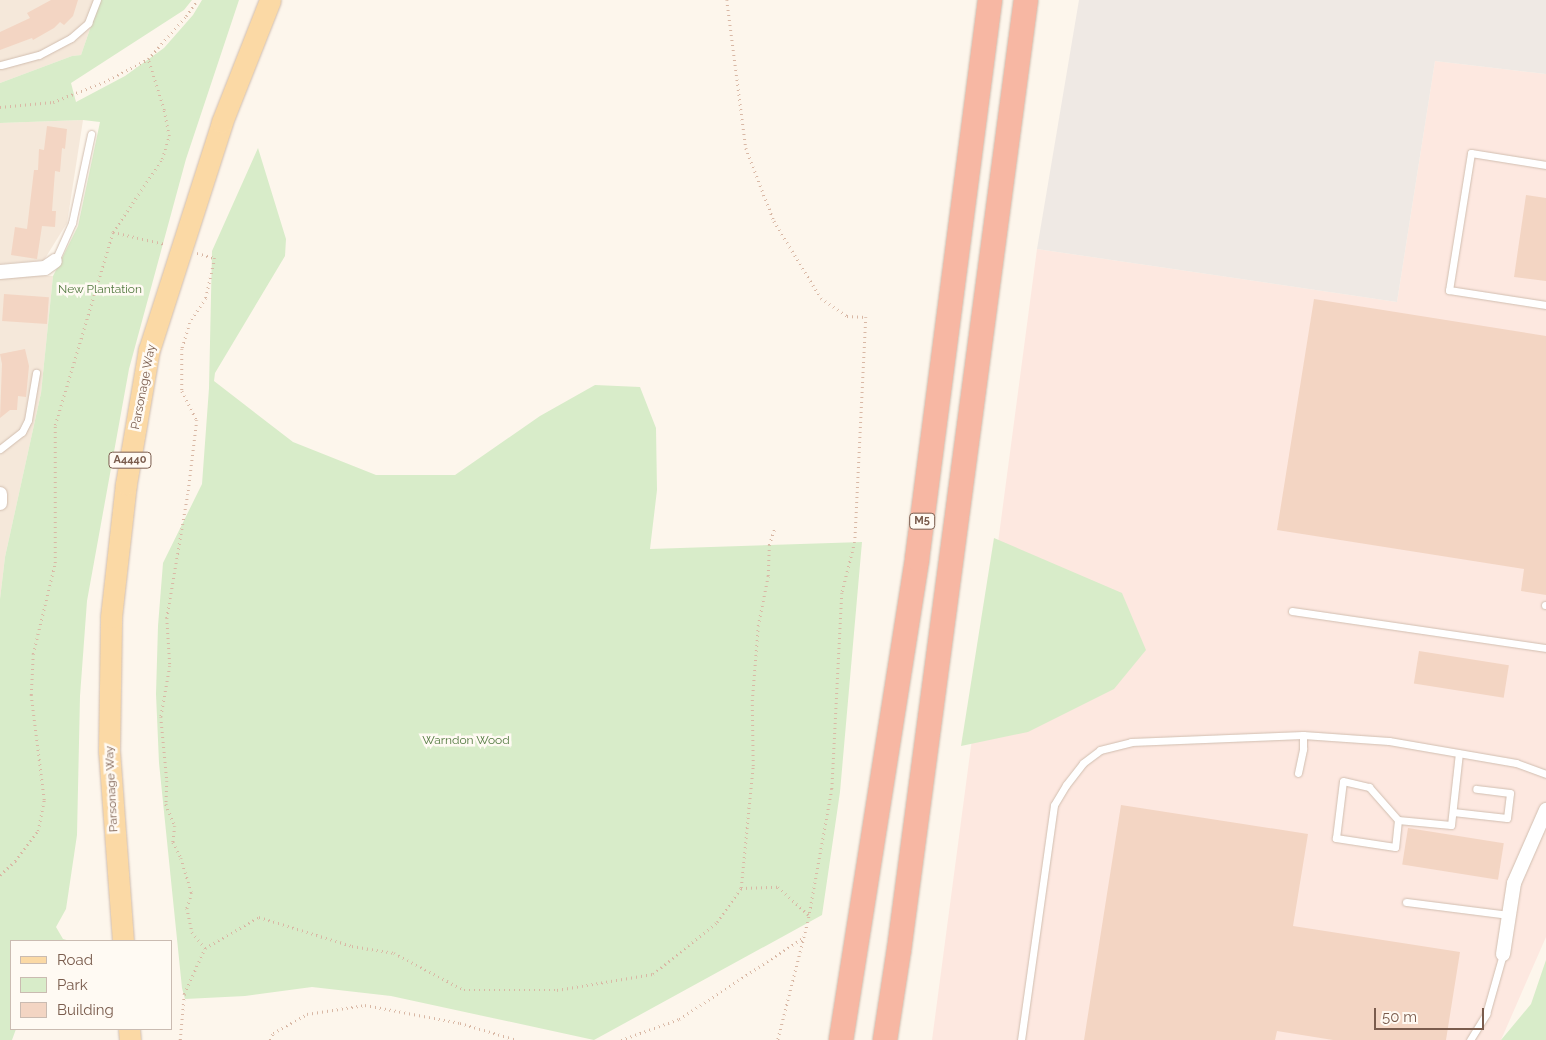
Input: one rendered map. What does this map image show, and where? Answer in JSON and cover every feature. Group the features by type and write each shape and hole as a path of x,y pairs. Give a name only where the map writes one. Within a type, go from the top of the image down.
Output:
{"highway":[{"name":"M5","path":"841,1040 917,559 990,0"},
{"path":"885,1040 1026,0"}],"main road":[{"name":"Parsonage Way","path":"123,940 109,751 111,617 126,484 149,350 222,122 270,0"}],"street":[{"path":"0,272 45,268 55,261"},
{"path":"0,494 0,503"},
{"path":"1503,954 1514,883 1546,810"}],"lane":[{"path":"2,65 38,54 71,38 88,23 97,0"},
{"path":"55,261 72,223 91,134"},
{"path":"1546,165 1471,154 1449,290 1546,305"},
{"path":"0,449 22,432 28,420 36,373"},
{"path":"1292,611 1546,648"},
{"path":"1298,773 1303,749 1303,734"},
{"path":"1021,1040 1054,805 1083,763 1100,750 1131,742 1303,734 1389,742 1516,763 1546,774"},
{"path":"1398,820 1395,847 1336,838 1343,781 1369,787 1398,820 1451,825 1459,754"},
{"path":"1453,812 1507,818 1510,793 1476,789"},
{"path":"1406,902 1509,914"},
{"path":"1470,1040 1486,1014 1503,954"}],"path":[{"path":"0,107 53,102 104,82 148,59 186,16 197,0"},
{"path":"727,0 746,148 774,221 821,298 847,316 866,317 855,542 842,593 832,789 810,916 778,1040"},
{"path":"0,875 15,861 38,831 44,800 32,687 33,654 55,563 55,425 113,232 162,159 169,136 164,110 148,59"},
{"path":"113,232 167,244"},
{"path":"196,253 215,258 206,298 190,323 182,349 182,391 197,420 188,494 167,618 170,666 161,716 167,781 166,804 175,826 173,842 192,893 187,908 192,932 205,948"},
{"path":"180,1040 184,994 205,948 259,917 352,946 394,953 464,990 557,990 653,974 718,922 741,888 753,766 752,702 758,626 768,576 769,545 775,528"},
{"path":"741,888 778,886 810,916"},
{"path":"621,1040 679,1019 805,937"},
{"path":"270,1040 273,1033 307,1014 365,1004 460,1023 517,1040"}],"shaded area":[{"path":"0,0 100,0 81,55 72,56 0,83"},
{"path":"1079,0 1546,0 1546,74 1435,61 1397,302 1037,249"},
{"path":"1435,61 1546,74 1546,937 1501,1040 932,1040 1037,249 1397,302"},
{"path":"83,120 67,223 44,260 0,264 0,123"},
{"path":"0,276 53,276 41,393 5,557 0,599"}],"green space":[{"name":"New Plantation","path":"100,0 192,0 184,10 71,83 76,102 125,76 164,48 193,15 202,0 239,0 186,159 129,369 87,601 80,696 77,835 66,909 56,927 63,939 66,940 10,940 10,1030 16,1030 12,1040 0,1040 0,599 5,557 41,393 53,276 78,226 100,122 83,120 0,123 0,83 72,56 81,55"},
{"name":"Warndon Wood","path":"258,148 286,239 285,256 215,373 214,381 293,442 376,475 455,475 540,416 595,385 640,387 656,428 657,490 650,549 862,542 840,792 822,915 594,1040 391,996 312,987 245,996 185,999 182,988 159,763 156,694 158,626 163,563 202,484 209,388 212,251"},
{"path":"994,538 1122,593 1146,650 1114,689 1028,732 961,746"},
{"path":"1546,960 1546,1040 1501,1040 1531,1004"}],"building":[{"path":"51,0 78,0 73,16 64,25 60,22 54,28 33,40 32,38 0,50 0,32 30,18 27,13"},
{"path":"47,126 67,129 65,149 62,148 60,172 55,171 52,211 56,211 55,227 42,226 37,259 11,255 15,227 27,229 34,170 38,170 39,149 44,150"},
{"path":"1526,195 1546,198 1546,281 1514,277"},
{"path":"4,294 49,297 47,324 2,321"},
{"path":"1314,299 1546,336 1546,595 1521,591 1524,569 1277,530"},
{"path":"25,349 29,366 26,397 18,396 17,410 10,410 0,418 2,364 0,354"},
{"path":"1419,651 1509,665 1504,698 1414,684"},
{"path":"1121,805 1308,834 1293,926 1460,952 1446,1040 1333,1040 1277,1031 1275,1040 1084,1040"},
{"path":"1408,828 1504,843 1498,880 1402,865"}]}
